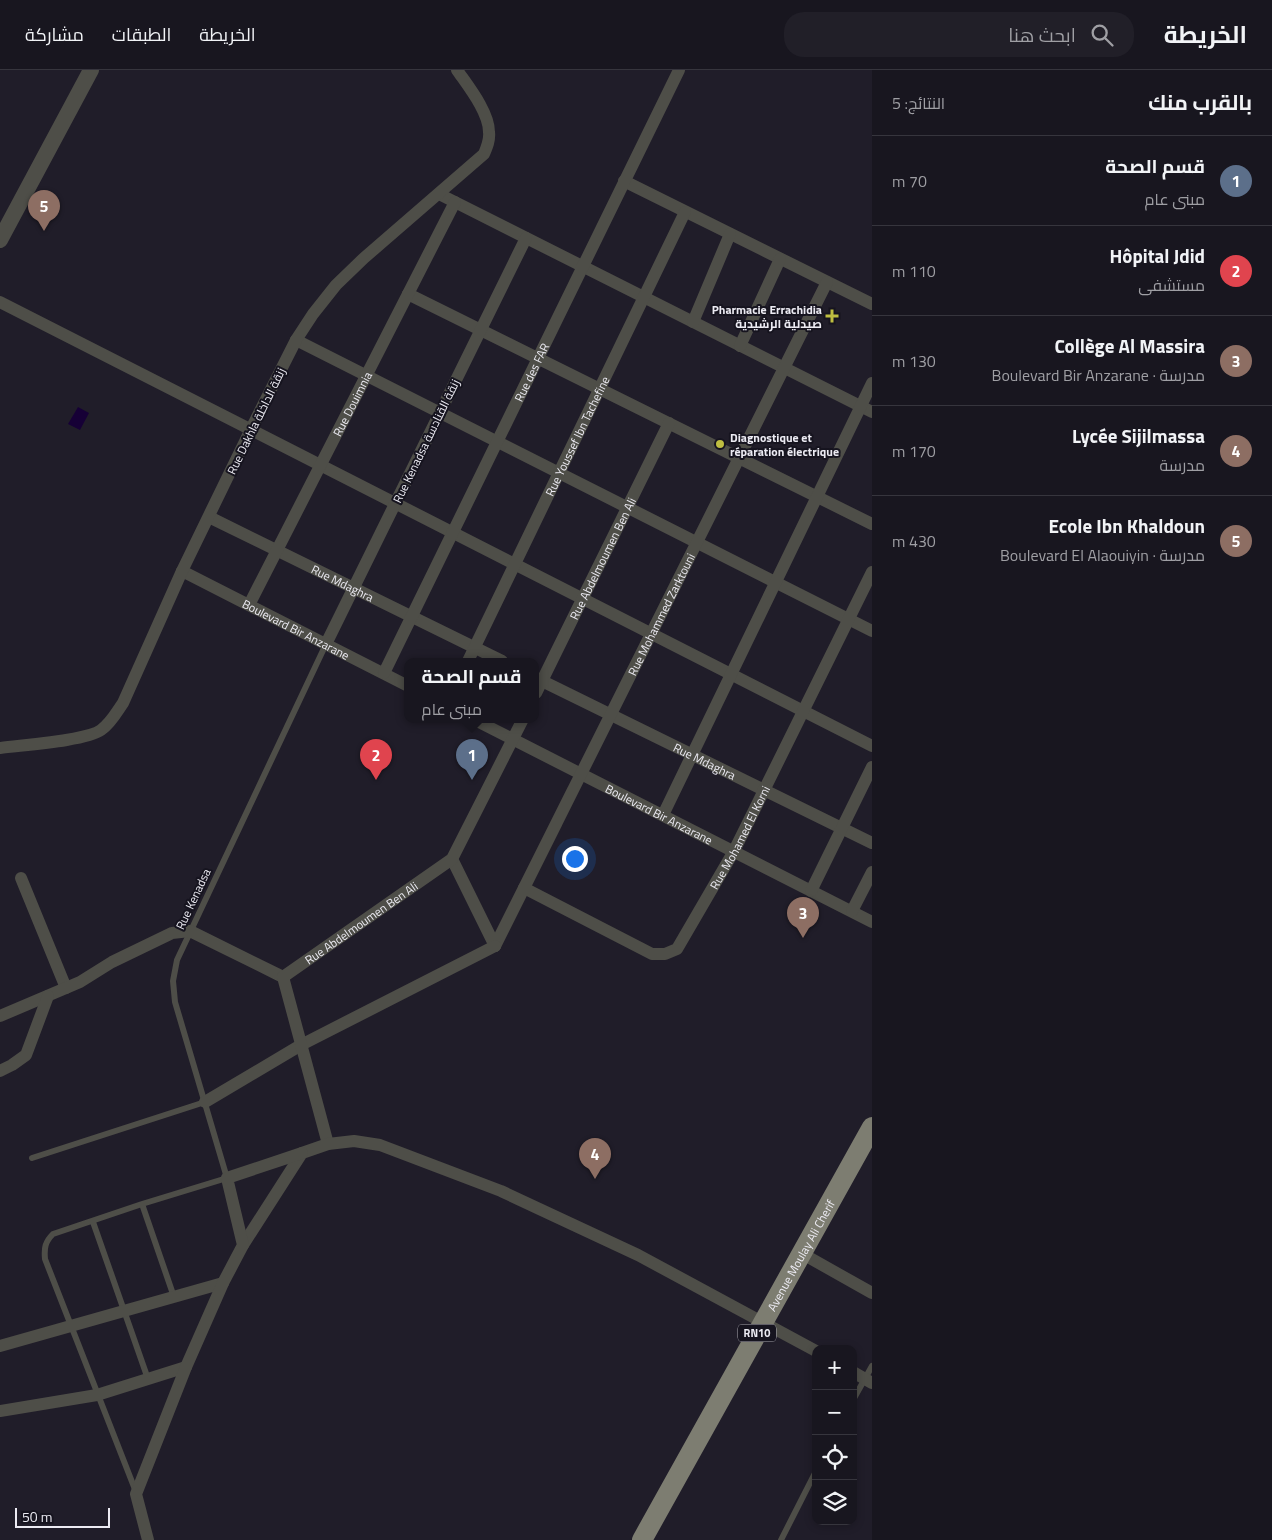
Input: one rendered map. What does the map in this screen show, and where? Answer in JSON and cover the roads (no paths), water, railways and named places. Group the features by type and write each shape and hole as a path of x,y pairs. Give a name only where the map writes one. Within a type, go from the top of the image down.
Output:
{"main road":[{"name":"Avenue Moulay Ali Cherif","path":"642,1540 872,1127"}],"street":[{"path":"0,240 91,70"},
{"name":"Rue Dakhla زنقة الداخلة","path":"0,748 78,738 99,732 112,721 123,702 182,571 251,429 296,340 313,314 336,285 371,252 484,154 489,143 490,130 482,108 457,70"},
{"name":"Rue des FAR","path":"384,673 679,70"},
{"path":"624,182 872,304"},
{"path":"439,194 866,410"},
{"name":"Rue Douimnia","path":"249,605 455,202"},
{"name":"Rue Youssef Ibn Tachefine","path":"469,658 685,212"},
{"path":"693,322 730,234"},
{"name":"Rue Kenadsa زنقة القنادسة","path":"326,644 526,238"},
{"path":"740,346 780,259"},
{"name":"Rue Mohammed Zarktouni","path":"495,946 827,282"},
{"path":"408,294 872,524"},
{"path":"0,302 872,746"},
{"path":"296,340 872,631"},
{"path":"663,815 817,496 866,410 872,383"},
{"name":"Rue Abdelmoumen Ben Ali","path":"539,679 628,508 669,423"},
{"name":"Rue Mdaghra","path":"208,517 496,658"},
{"name":"Boulevard Bir Anzarane","path":"182,571 404,684"},
{"name":"Rue Mohamed El Korni","path":"524,888 652,954 665,954 677,949 734,851 872,572"},
{"name":"Rue Mdaghra","path":"539,679 872,843"},
{"name":"Boulevard Bir Anzarane","path":"481,723 872,922"},
{"name":"Rue Abdelmoumen Ben Ali","path":"282,978 452,859 521,723"},
{"path":"811,891 872,767"},
{"path":"205,1102 301,1045 495,946 452,859"},
{"path":"852,911 872,872"},
{"path":"21,878 66,988"},
{"path":"0,1016 66,988 156,940 172,933 190,931 282,978 328,1144"},
{"path":"0,1071 26,1055 48,996"},
{"path":"243,1245 227,1178 328,1144 354,1141 380,1145 501,1192 638,1255 812,1349"},
{"path":"148,1540 136,1494 186,1367 223,1283 243,1245 302,1153"},
{"path":"801,1253 872,1293"},
{"path":"0,1346 223,1283"},
{"path":"0,1411 97,1395 186,1367"},
{"path":"857,1374 868,1381"}],"lane":[{"name":"Rue Kenadsa","path":"227,1178 175,1002 173,981 177,960 190,931 326,644"},
{"path":"32,1158 205,1102"},
{"path":"136,1494 46,1259 44,1249 46,1241 53,1234 227,1178"},
{"path":"142,1204 174,1297"},
{"path":"93,1222 148,1379"},
{"path":"857,1395 868,1381 872,1366"},
{"path":"780,1540 812,1479"}],"place":[{"name":"Ecole Ibn Khaldoun","path":"44,231"},
{"name":"Pharmacie Errachidia صيدلية الرشيدية","path":"832,316"},
{"name":"Diagnostique et réparation électrique","path":"720,444"},
{"name":"Hôpital Jdid","path":"376,780"},
{"name":"قسم الصحة","path":"472,780"},
{"name":"Collège Al Massira","path":"803,938"},
{"name":"Lycée Sijilmassa","path":"595,1179"}]}
